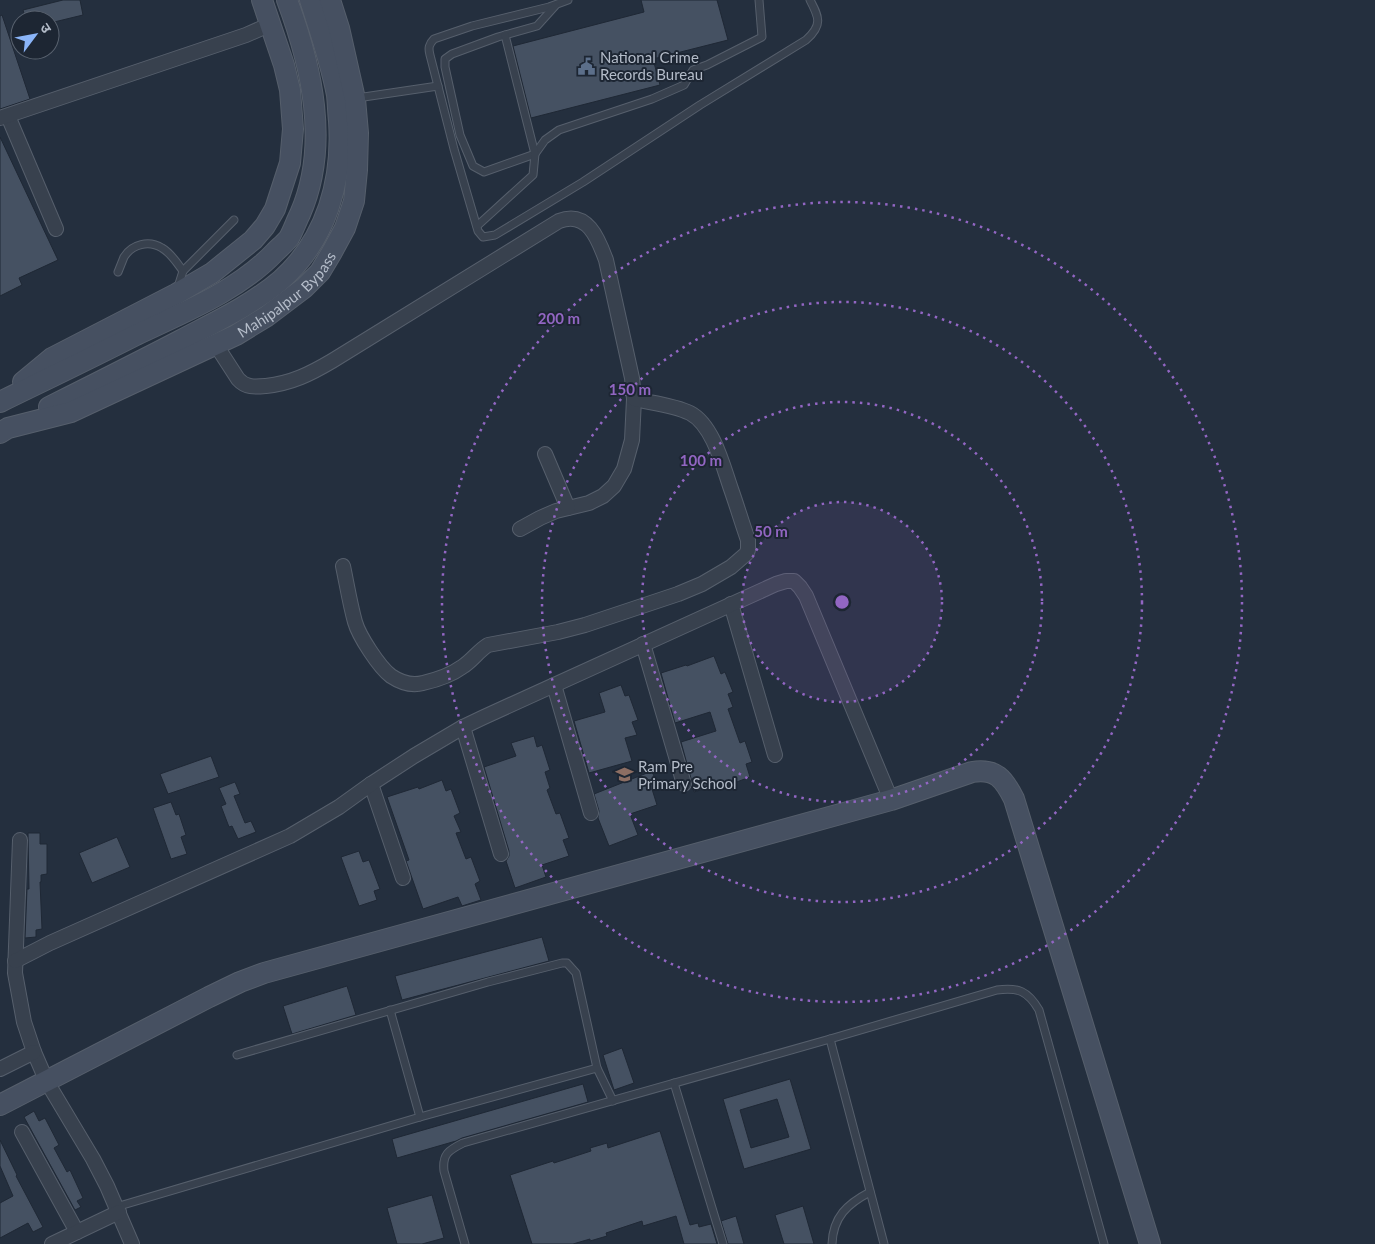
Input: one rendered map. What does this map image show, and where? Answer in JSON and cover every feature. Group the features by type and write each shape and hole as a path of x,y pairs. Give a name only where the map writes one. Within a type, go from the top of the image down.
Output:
{"street":[{"path":"0,401 52,358 176,294 212,273 253,240 265,226 275,209 290,163 293,129 290,90 262,0"},
{"path":"0,401 191,309 230,288 265,262 289,238 306,200 314,162 315,128 314,102 304,53 287,0"},
{"path":"4,430 246,306 282,279 306,252 324,222 334,193 339,160 340,130 337,96 319,26 310,0"},
{"name":"Mahipalpur Bypass","path":"4,430 71,412 216,345 267,316 304,288 320,272 345,228 354,201 358,170 358,133 355,99 341,37 330,0"},
{"path":"56,229 4,117 246,35 270,24"},
{"path":"216,345 242,384 255,387 276,385 298,379 332,361 558,221 565,218 582,221 595,234 603,253 632,378 634,399 632,440 624,469 619,478 603,496 588,503 556,511 520,530"},
{"path":"343,566 355,624 364,642 387,673 400,681 414,685 422,684 462,668 488,645 585,625 678,594 715,577 742,558 748,550 748,540 716,447 705,428 691,414 682,410 634,399"},
{"path":"545,454 568,508"},
{"path":"15,961 50,942 304,829 339,807 370,784 463,727 731,604 786,581 794,581 806,596 891,800"},
{"path":"731,604 775,755"},
{"path":"643,644 684,784"},
{"path":"554,685 591,813"},
{"path":"463,727 501,854"},
{"path":"0,1106 209,997 264,972 891,800 972,772 990,772 999,776 1007,784 1014,799 1150,1244"},
{"path":"370,784 404,878"},
{"path":"20,840 15,974 24,1022 47,1082 93,1160 118,1209 132,1244"},
{"path":"0,1069 34,1052"},
{"path":"22,1132 77,1232"},
{"path":"52,1244 118,1209"}],"lane":[{"path":"568,0 556,5 472,26 434,39 428,48 454,149 477,226 480,235 483,237 495,235 583,182 700,105 806,40 816,28 818,22 818,15 810,0"},
{"path":"556,5 537,26 452,54 446,59 445,67 460,135 472,166 484,172 535,154 545,140 559,130 652,99 684,85 693,70 707,65 762,37 759,0"},
{"path":"477,226 533,175 535,154 505,36"},
{"path":"355,99 438,86"},
{"path":"176,294 183,271 234,220"},
{"path":"118,272 125,256 139,244 152,243 163,248 183,271"},
{"path":"237,1055 488,982 567,963 576,973 597,1068 613,1101"},
{"path":"465,1244 443,1162 449,1151 463,1143 1008,988 1017,989 1027,994 1039,1010 1104,1244"},
{"path":"390,1010 420,1117"},
{"path":"830,1039 884,1244"},
{"path":"118,1209 420,1117 597,1068"},
{"path":"674,1083 723,1244"},
{"path":"832,1244 833,1231 838,1219 849,1205 870,1192"}],"building":[{"path":"63,0 80,0 83,15 60,21 60,10 23,10"},
{"name":"National Crime Records Bureau","path":"641,0 717,0 728,40 653,59 660,85 531,118 513,46 644,12"},
{"path":"2,15 10,39 10,60 17,60 30,99 0,109 0,16"},
{"path":"0,137 58,260 19,278 22,285 0,296"},
{"path":"714,656 721,674 725,672 733,692 728,694 733,707 728,709 740,743 745,741 752,762 746,764 750,777 734,783 733,780 694,792 681,742 716,731 710,712 675,723 661,673"},
{"path":"621,685 625,696 629,695 638,720 632,722 637,735 625,738 632,761 589,773 574,721 605,712 599,693"},
{"path":"534,736 537,747 542,745 550,770 545,772 550,788 547,790 556,814 560,813 569,838 563,840 569,856 542,865 546,877 515,888 506,861 509,851 484,767 516,756 511,743"},
{"path":"211,756 219,777 168,794 160,774"},
{"path":"652,771 658,787 652,789 657,805 630,814 638,835 609,846 598,818 599,811 594,794"},
{"path":"442,780 446,791 451,789 460,813 454,816 461,832 456,833 466,859 471,857 480,881 475,884 481,900 462,906 458,897 423,909 406,861 409,860 387,797 418,787 419,789"},
{"path":"235,782 240,794 234,796 245,823 251,821 256,832 238,839 232,826 229,827 221,806 226,804 219,788"},
{"path":"171,802 176,815 179,814 186,835 181,837 187,854 171,859 153,808"},
{"path":"28,833 40,833 40,844 47,844 47,874 41,875 40,882 42,929 36,930 36,937 25,938 27,889 29,889"},
{"path":"117,837 130,867 92,883 79,853"},
{"path":"359,851 363,862 369,860 380,889 374,891 377,900 359,906 341,857"},
{"path":"542,937 549,961 402,1000 395,976"},
{"path":"347,986 356,1015 292,1034 283,1006"},
{"path":"622,1048 634,1083 614,1090 603,1055"},
{"path":"790,1079 811,1149 744,1169 723,1099","holes":["777,1099 789,1137 751,1148 740,1110"]},
{"path":"583,1084 588,1102 397,1158 392,1139"},
{"path":"34,1111 39,1121 45,1118 59,1145 54,1148 67,1172 70,1170 83,1198 77,1201 81,1207 75,1210 24,1117"},
{"path":"660,1131 690,1225 698,1223 699,1227 711,1224 717,1244 684,1244 676,1216 643,1226 642,1221 606,1233 607,1236 590,1241 590,1239 573,1244 532,1244 510,1175 591,1151 590,1148 607,1143 608,1148"},
{"path":"0,1140 16,1176 43,1227 33,1232 28,1223 0,1238 0,1203 13,1196 0,1166"},
{"path":"432,1195 444,1238 422,1244 397,1244 387,1208"},
{"path":"803,1206 814,1244 784,1244 775,1215"},
{"path":"736,1216 744,1244 728,1244 721,1221"}],"place":[{"name":"National Crime Records Bureau","path":"586,66"},
{"name":"Ram Pre Primary School","path":"624,775"}]}
